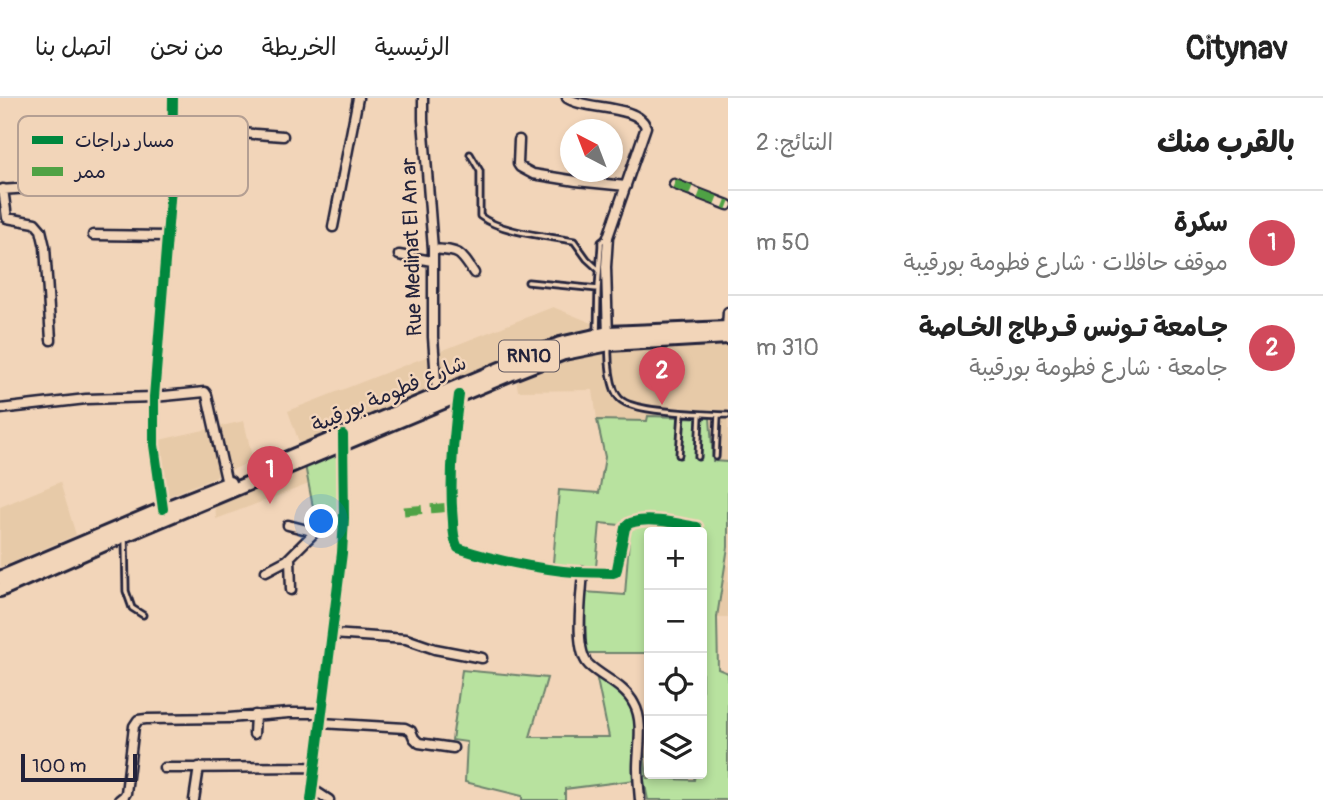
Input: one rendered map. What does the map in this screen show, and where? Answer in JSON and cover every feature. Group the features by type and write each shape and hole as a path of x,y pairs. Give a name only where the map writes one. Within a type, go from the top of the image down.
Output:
{"main road":[{"name":"شارع فطومة بورقيبة","path":"0,590 343,440 437,395 560,344 604,337 728,331"},
{"name":"شارع فطومة بورقيبة","path":"0,578 163,509 604,337"}],"street":[{"path":"172,116 173,98"},
{"path":"332,227 358,98"},
{"name":"Rue Medinat El An ar","path":"423,98 433,249 433,337 437,395"},
{"path":"567,98 572,102 625,113 643,120 646,127 608,237 604,337"},
{"path":"248,134 283,136"},
{"path":"519,140 518,164 533,174 626,186"},
{"path":"674,184 728,205"},
{"path":"2,189 7,218 35,223 43,235 51,340"},
{"path":"163,509 154,445 154,397 170,196"},
{"path":"93,235 167,236"},
{"path":"433,249 456,251 474,272"},
{"path":"398,255 432,261"},
{"path":"728,312 728,331"},
{"path":"0,409 86,399 205,392 227,484"},
{"path":"459,395 452,445 451,507 457,547 462,550 509,562 566,571 616,572 625,528 629,523 656,521 697,527"},
{"path":"311,800 342,552 343,440"},
{"path":"266,571 290,558 315,532 344,518"},
{"path":"288,525 315,532"},
{"path":"290,558 291,590"},
{"path":"583,571 581,653 589,665 624,691 636,706 640,800"},
{"path":"332,634 406,639 435,649 482,658"},
{"path":"119,800 125,793 134,726 138,720 322,713"},
{"path":"254,734 255,715"},
{"path":"321,723 405,728 411,731 419,743 453,748"},
{"path":"194,800 198,767"},
{"path":"164,768 315,767"},
{"path":"313,789 330,800"}],"lane":[{"path":"470,155 480,171 480,216 517,232 574,241 599,270"},
{"path":"608,237 601,242 598,289 613,388 620,399 634,406 682,413 728,415"},
{"path":"528,282 598,289"},
{"path":"679,455 682,413"},
{"path":"698,457 700,414"},
{"path":"716,457 718,415"},
{"path":"125,535 126,591 132,608 143,615"}],"shaded area":[{"path":"553,307 597,325 555,338 300,445 288,411"},
{"path":"728,344 728,462 605,457 593,390 518,391 516,377 560,360 641,348"},
{"path":"244,421 253,461 157,501 146,443"},
{"path":"305,464 309,484 216,519 215,501"},
{"path":"60,482 76,535 0,567 0,507"},
{"path":"728,547 728,617 717,617 722,588"}],"green space":[{"path":"648,416 710,418 713,461 728,462 728,547 717,617 718,669 728,673 728,800 648,800 644,780 565,789 565,800 522,800 522,796 465,782 467,742 452,740 462,670 547,678 530,737 609,737 595,670 618,685 641,722 644,779 707,779 707,527 644,527 644,653 586,653 585,592 625,595 630,526 600,523 596,567 578,570 553,563 559,490 599,493 605,457 597,420 647,421"},
{"path":"332,453 340,464 339,517 316,523 305,465"}],"marked path":[{"path":"674,184 728,205"},
{"path":"404,511 451,507"}],"cycle path":[{"path":"173,98 173,116"},
{"path":"163,509 154,445 154,397 170,196"},
{"path":"459,395 451,490 458,548 536,567 569,572 613,573 617,569 625,528 630,523 657,521 697,527"},
{"path":"311,800 342,553 343,435"}],"place":[{"name":"جـامعة تـونس قـرطاج الخـاصة","path":"662,405"},
{"name":"سكرة","path":"270,504"}]}
